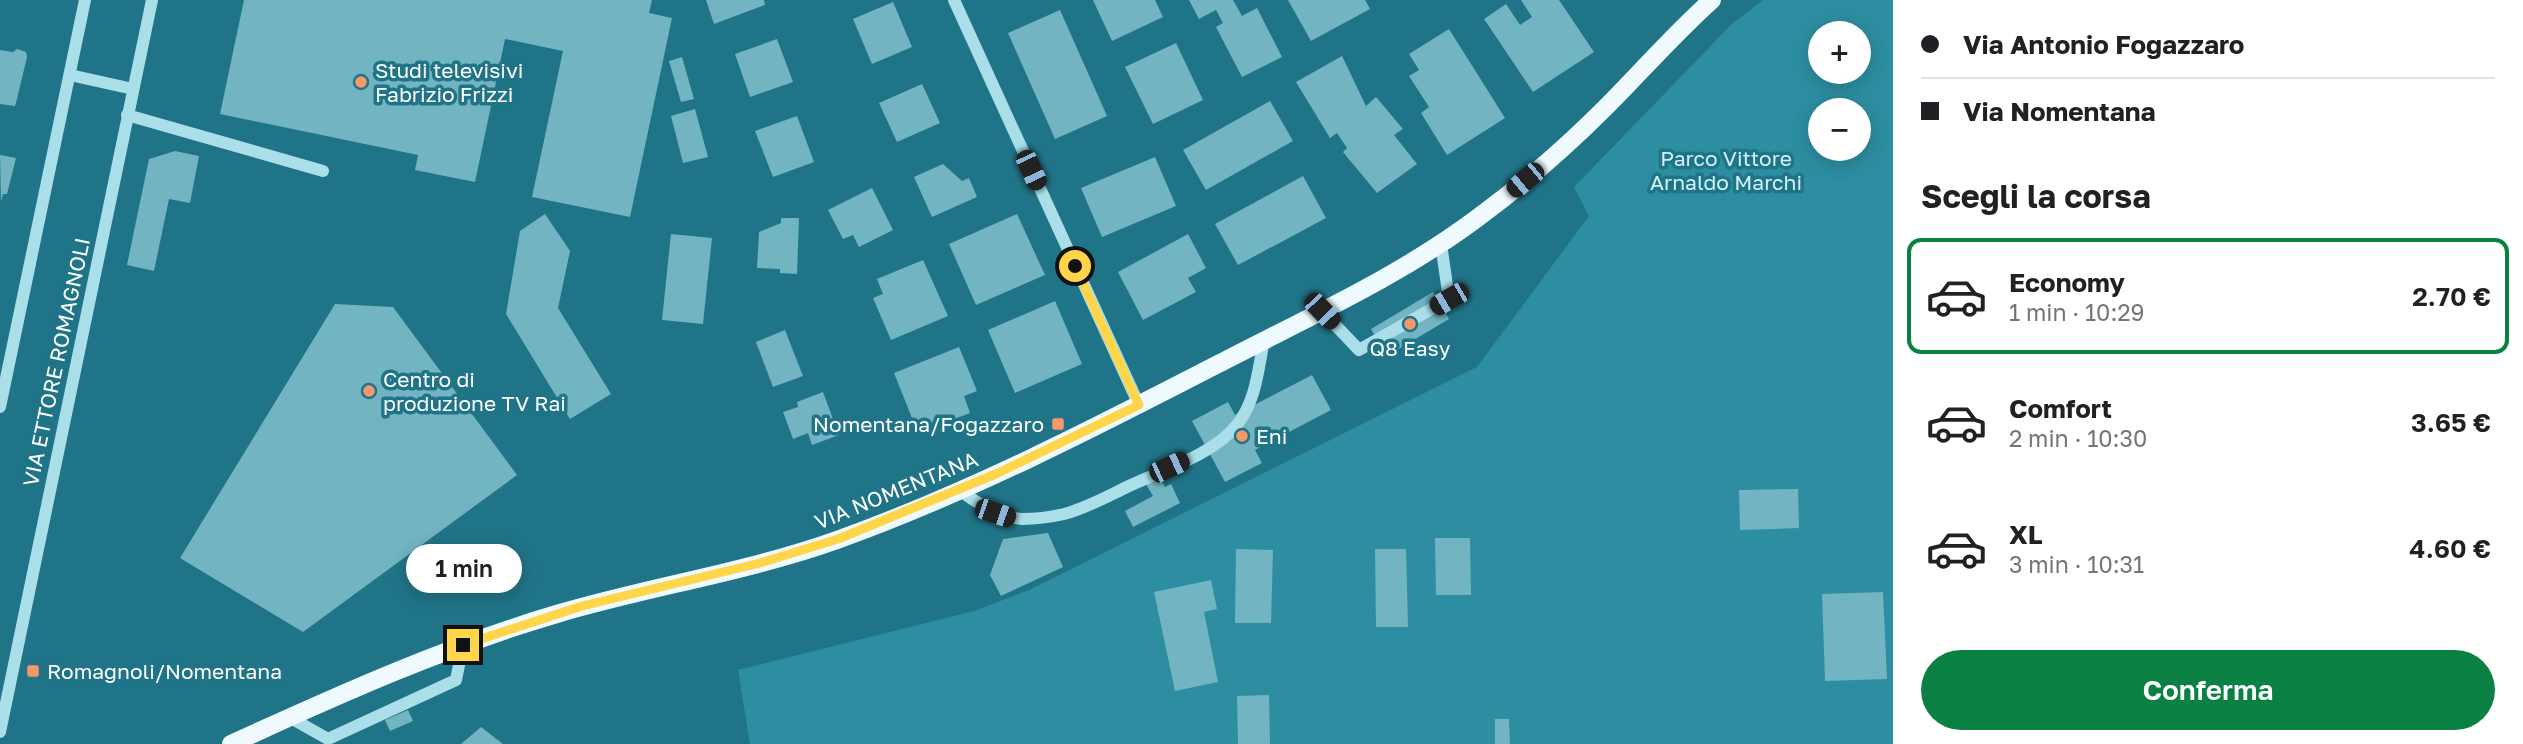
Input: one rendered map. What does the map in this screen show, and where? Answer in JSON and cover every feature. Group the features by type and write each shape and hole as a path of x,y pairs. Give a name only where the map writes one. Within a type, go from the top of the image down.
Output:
{"main road":[{"name":"VIA NOMENTANA","path":"231,744 463,645 533,621 814,548 959,491 1139,405 1376,283 1441,244 1500,201 1574,138 1712,0"}],"street":[{"path":"1,402 85,0"},
{"name":"VIA ETTORE ROMAGNOLI","path":"0,732 152,0"},
{"path":"956,1 1139,405"},
{"path":"70,75 133,89"},
{"path":"127,115 323,170"},
{"path":"1322,311 1359,350 1449,299 1441,244"},
{"path":"959,491 982,506 1009,517 1045,517 1081,508 1191,457 1220,440 1235,428 1244,415 1255,390 1264,340"},
{"path":"289,717 328,738 456,680 463,645"}],"green space":[{"name":"Parco Vittore Arnaldo Marchi","path":"1763,0 1893,0 1893,744 750,744 738,670 974,611 1029,590 1477,367 1589,216 1574,187 1732,24"}],"building":[{"name":"Studi televisivi Fabrizio Frizzi","path":"244,0 652,0 649,13 672,18 630,217 532,197 563,51 505,39 475,182 415,170 418,155 220,114"},
{"path":"706,0 764,0 765,5 714,24"},
{"path":"1093,0 1155,0 1163,17 1112,41"},
{"path":"1189,0 1233,0 1242,16 1257,8 1282,57 1242,77 1216,27 1223,23 1216,10 1199,19"},
{"path":"1288,0 1365,0 1370,9 1311,41"},
{"path":"1521,0 1559,0 1594,52 1533,92 1484,19 1506,4 1520,25 1532,17"},
{"path":"893,2 912,47 872,64 853,19"},
{"path":"1060,10 1107,116 1055,139 1008,33"},
{"path":"1449,29 1505,118 1447,155 1421,113 1429,107 1409,76 1419,70 1409,54"},
{"path":"777,39 793,82 750,97 735,54"},
{"path":"1176,43 1203,100 1153,124 1125,67"},
{"path":"17,49 26,52 27,57 15,106 0,104 0,50 13,52"},
{"path":"1342,56 1366,106 1376,97 1403,129 1394,135 1417,164 1377,193 1343,152 1347,148 1337,133 1330,138 1296,82"},
{"path":"682,57 694,99 681,102 669,61"},
{"path":"922,84 940,123 897,142 879,103"},
{"path":"1270,101 1293,141 1206,190 1183,150"},
{"path":"695,109 708,157 683,163 671,116"},
{"path":"797,116 814,162 773,177 755,131"},
{"path":"175,151 199,156 190,203 169,199 154,271 127,265 149,159"},
{"path":"0,155 16,158 7,194 3,194 1,201"},
{"path":"1155,157 1176,206 1102,237 1081,188"},
{"path":"943,164 962,181 969,178 977,197 932,217 914,177"},
{"path":"1303,176 1326,218 1238,265 1215,224"},
{"path":"872,188 893,230 859,247 853,235 843,239 828,210"},
{"path":"545,214 570,251 558,308 611,394 570,419 506,314 520,231"},
{"path":"1017,214 1045,275 976,305 949,244"},
{"path":"781,218 799,218 797,274 780,273 780,269 757,268 759,232 781,223"},
{"path":"671,234 712,238 703,324 662,320"},
{"path":"1188,234 1206,268 1188,278 1196,292 1143,320 1118,272"},
{"path":"923,260 948,316 891,340 873,298 883,294 877,279"},
{"name":"Q8 Easy","path":"1433,292 1449,319 1387,356 1371,329"},
{"path":"1055,301 1082,364 1015,393 988,330"},
{"name":"Centro di produzione TV Rai","path":"335,304 393,307 517,475 303,632 180,558"},
{"path":"785,330 803,376 773,387 756,342"},
{"path":"959,347 977,391 964,396 970,413 918,433 894,373"},
{"name":"Eni","path":"1312,375 1331,410 1255,450 1262,463 1225,482 1192,421 1228,402 1235,415"},
{"path":"823,392 839,435 812,445 808,433 793,439 783,412 798,407 797,402"},
{"path":"1160,478 1165,487 1171,484 1180,503 1133,527 1125,511 1153,496 1146,484"},
{"path":"1798,489 1799,528 1740,530 1739,490"},
{"path":"1048,533 1063,567 1001,596 990,575 1003,539"},
{"path":"1435,538 1470,538 1471,595 1436,595"},
{"path":"1236,549 1273,550 1271,623 1235,623"},
{"path":"1375,549 1406,549 1408,627 1376,627"},
{"path":"1211,580 1217,609 1204,612 1218,682 1175,691 1154,592"},
{"path":"1883,592 1887,679 1825,681 1822,594"},
{"path":"1269,695 1270,744 1238,744 1237,696"},
{"path":"408,710 413,721 390,731 385,720"},
{"path":"1495,719 1509,719 1510,744 1495,744"},
{"path":"481,727 503,744 461,744"}],"place":[{"name":"Studi televisivi Fabrizio Frizzi","path":"361,82"},
{"name":"Q8 Easy","path":"1410,324"},
{"name":"Centro di produzione TV Rai","path":"369,391"},
{"name":"Nomentana/Fogazzaro","path":"1058,424"},
{"name":"Eni","path":"1242,436"},
{"name":"Romagnoli/Nomentana","path":"33,671"}],"route":[{"path":"463,645 607,599 716,575 814,548 959,491 1139,405 1075,266"}]}
